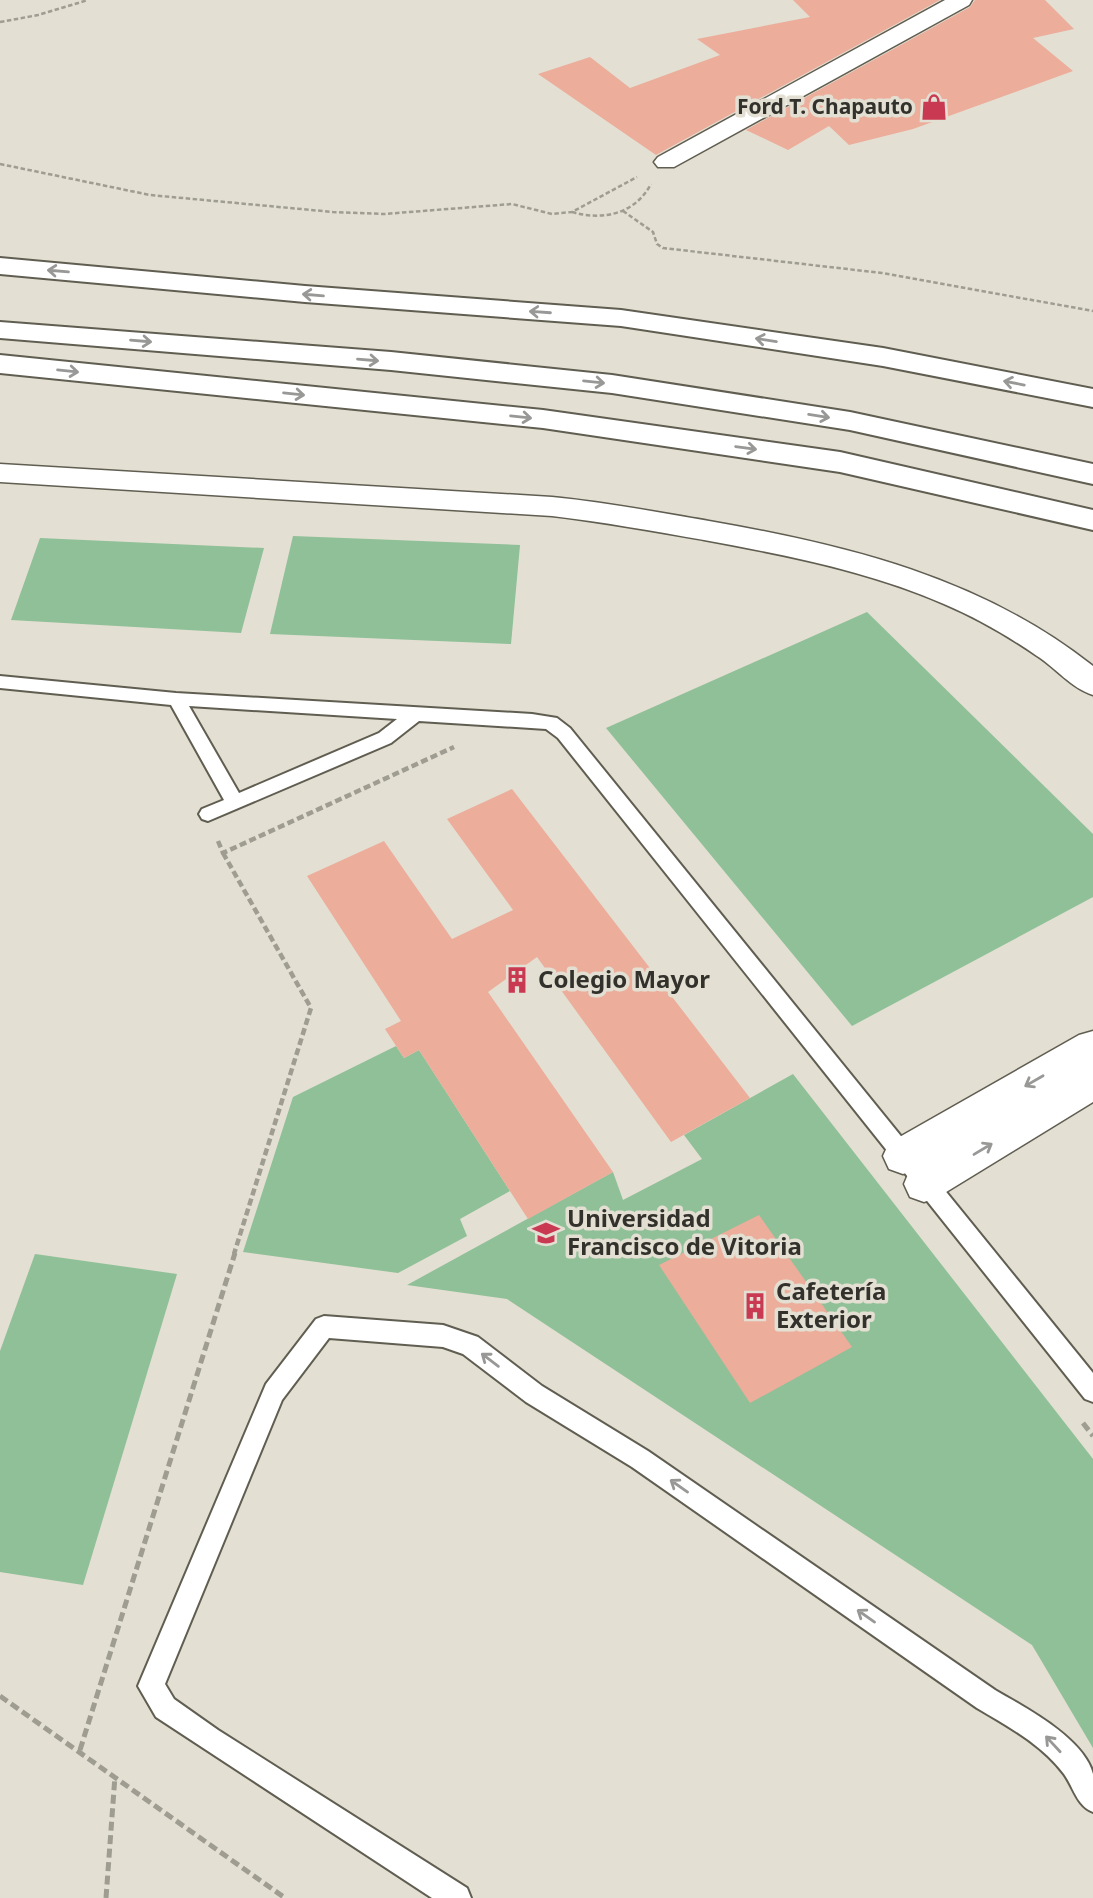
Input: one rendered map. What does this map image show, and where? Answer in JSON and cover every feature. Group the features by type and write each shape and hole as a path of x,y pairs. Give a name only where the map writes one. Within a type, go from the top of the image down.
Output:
{"highway":[{"path":"0,266 305,294 621,318 883,357 1089,398"},
{"path":"0,330 378,360 612,384 850,421 1093,474"},
{"path":"0,364 570,423 840,462 1093,520"}],"street":[{"path":"659,166 961,0"},
{"path":"0,473 568,508 733,535 807,550 912,578 1010,622 1073,665 1093,683"},
{"path":"914,1170 1093,1046"},
{"path":"914,1170 1093,1082"}],"lane":[{"path":"0,682 176,699 551,723 564,733 1093,1391"},
{"path":"176,699 235,803"},
{"path":"208,814 385,738 416,714"},
{"path":"457,1898 209,1739 165,1708 151,1686 163,1651 274,1392 324,1328 443,1336 470,1345 534,1394 640,1459 986,1699 1042,1732 1073,1765 1093,1799"}],"path":[{"path":"0,22 38,15 88,0"},
{"path":"0,164 150,195 333,212 396,214 512,204 552,214 572,212 591,216 623,211 636,204 650,188 659,166"},
{"path":"572,212 659,166"},
{"path":"623,211 653,232 657,244 663,248 853,269 964,286 1043,304 1093,311"},
{"path":"223,853 461,744"},
{"path":"80,1750 311,1008 223,853 208,814"},
{"path":"1076,1415 1093,1436"},
{"path":"0,1696 80,1750 285,1898"},
{"path":"106,1898 115,1775"}],"green space":[{"path":"293,536 520,545 511,644 270,634"},
{"path":"40,538 264,548 241,633 11,620"},
{"path":"867,612 1093,834 1093,897 852,1026 606,728"},
{"path":"396,1046 404,1058 419,1050 510,1191 460,1219 467,1236 398,1273 243,1252 293,1097"},
{"path":"793,1074 1093,1459 1093,1748 1032,1645 507,1299 407,1285 613,1172 623,1200 702,1159 684,1135"},
{"path":"35,1254 177,1274 83,1585 0,1572 0,1351"}],"building":[{"path":"793,0 940,0 656,155 538,74 590,57 630,88 720,55 697,39 810,17"},
{"path":"975,0 1045,0 1074,29 1033,38 1073,71 913,129 849,145 829,126 788,150 746,130 970,7"},
{"name":"Colegio Mayor","path":"512,789 750,1098 671,1142 537,957 488,992 613,1172 528,1219 419,1050 404,1058 385,1029 401,1021 307,876 384,841 452,939 513,910 447,819"},
{"name":"Cafetería Exterior","path":"759,1215 852,1347 750,1403 659,1265"}],"place":[{"name":"Ford T. Chapauto","path":"934,107"},
{"name":"Colegio Mayor","path":"517,980"},
{"name":"Universidad Francisco de Vitoria","path":"546,1233"},
{"name":"Cafetería Exterior","path":"755,1306"}]}
